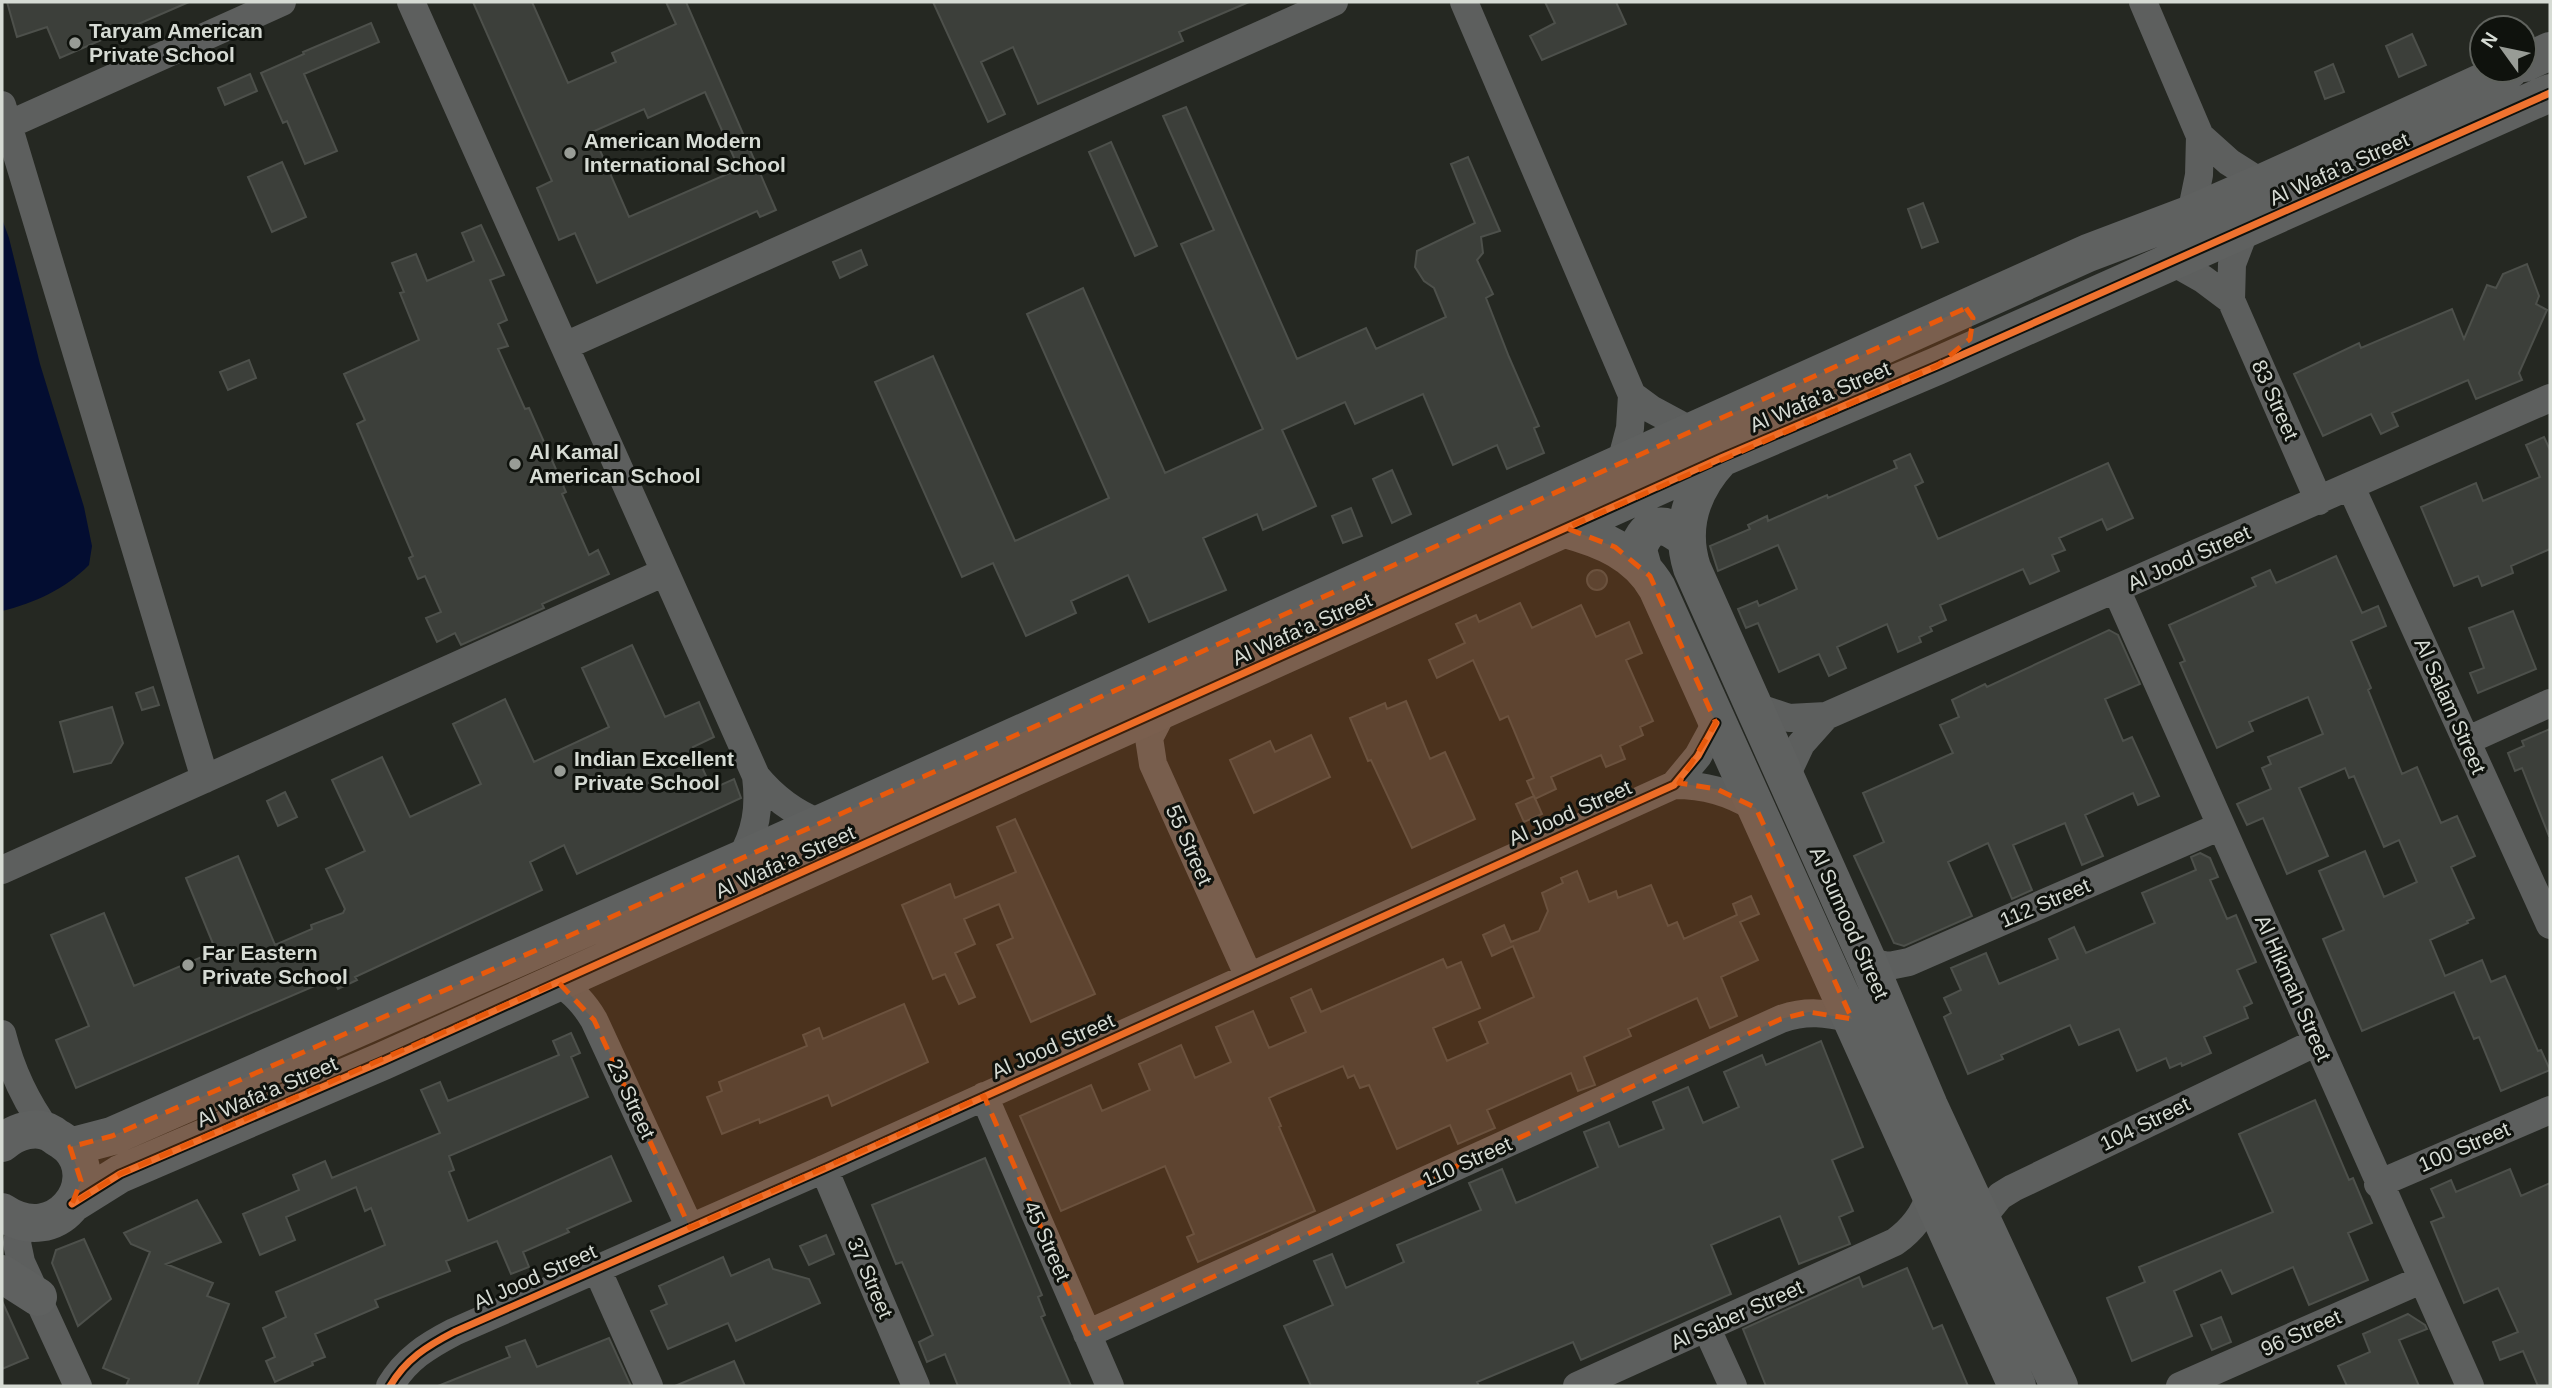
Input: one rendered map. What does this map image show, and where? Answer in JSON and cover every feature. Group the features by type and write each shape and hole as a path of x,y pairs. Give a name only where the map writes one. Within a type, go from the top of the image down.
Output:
{"street":[{"path":"205,779 5,115 282,2"},
{"path":"411,2 756,776 766,789 792,809 821,823"},
{"path":"565,346 1334,2"},
{"path":"1464,2 1632,395 1630,429 1621,462"},
{"path":"2143,2 2200,136 2199,176 2191,214"},
{"name":"Al Wafa'a Street","path":"2,1143 22,1131 59,1139 112,1136 740,860 2088,253 2191,214 2478,84"},
{"name":"Al Wafa'a Street","path":"26,1218 120,1174 383,1061 1721,458 1937,366 2550,93"},
{"path":"2200,136 2229,162 2262,183"},
{"name":"83 Street","path":"2245,230 2232,264 2231,300 2319,501"},
{"path":"2066,309 2056,293 2055,285 2059,278 2088,253"},
{"name":"83 Street","path":"2173,262 2203,279 2231,300"},
{"path":"1937,366 1965,345 1974,332 1973,318 1966,308"},
{"path":"1632,395 1651,409 1690,430"},
{"name":"Al Jood Street","path":"1753,706 1788,718 1826,716 2550,398"},
{"name":"Al Sumood Street","path":"1721,458 1698,487 1687,523 1686,541 1692,568 1868,962 1929,1106 2059,1386"},
{"name":"Al Salam Street","path":"2351,487 2550,925"},
{"path":"1643,568 1638,550 1646,533 1663,526 1672,528 1686,541"},
{"name":"Al Sumood Street","path":"1564,529 1615,547 1643,568 1657,588 2017,1386"},
{"path":"2,870 665,572"},
{"name":"Al Hikmah Street","path":"2116,589 2470,1386"},
{"path":"2466,741 2550,703"},
{"name":"55 Street","path":"1163,711 1149,738 1153,764 1249,977"},
{"name":"Al Jood Street","path":"1785,778 1801,744 1826,716"},
{"name":"Al Jood Street","path":"1674,785 1698,757 1716,723"},
{"path":"740,860 755,828 758,811 756,776"},
{"name":"Al Jood Street","path":"390,1386 416,1353 454,1332 824,1169 1674,785 1717,789 1756,808"},
{"name":"112 Street","path":"1868,962 1889,966 1909,962 2221,826"},
{"name":"23 Street","path":"558,982 585,1004 594,1020 690,1228"},
{"name":"110 Street","path":"1087,1334 1782,1019 1809,1012 1852,1019"},
{"path":"2,1034 12,1069 22,1091 80,1169 78,1193 26,1218 38,1251 38,1297 79,1386"},
{"name":"104 Street","path":"1982,1218 2000,1196 2013,1188 2317,1042"},
{"name":"45 Street","path":"984,1097 1110,1386"},
{"name":"100 Street","path":"2378,1184 2550,1110"},
{"name":"37 Street","path":"824,1169 916,1386"},
{"name":"Al Saber Street","path":"1577,1386 1895,1242 1921,1217 1930,1195"},
{"name":"Al Saber Street","path":"1895,1242 1933,1244 1956,1255"},
{"path":"597,1269 649,1386"},
{"path":"2,1274 38,1297"},
{"name":"96 Street","path":"2180,1386 2421,1280"},
{"path":"1707,1329 1733,1386"},
{"name":"Al Jood Street","path":"378,1386 387,1368 404,1352 423,1342 454,1332"}],"highlighted area":[{"path":"1966,308 1973,318 1970,339 1937,366 1566,528 1615,547 1650,576 1716,723 1679,783 1717,789 1756,808 1852,1019 1809,1012 1781,1019 1087,1334 984,1096 690,1228 594,1020 558,982 120,1174 72,1204 81,1181 70,1147 112,1136 580,931"}],"water":[{"path":"2,219 40,364 84,507 92,546 89,565 70,581 38,599 2,611"}],"building":[{"name":"Taryam American Private School","path":"7,2 189,2 60,58 47,27 17,37"},
{"name":"American Modern International School","path":"473,2 532,2 568,83 616,62 612,53 676,24 666,2 686,2 776,210 760,217 757,211 597,283 575,233 559,240 537,188 552,181","holes":["705,92 739,169 629,217 592,132 644,109 648,118"]},
{"path":"933,2 1249,2 1179,32 1183,41 1038,104 1013,47 981,62 1005,114 988,122"},
{"path":"1545,2 1616,2 1626,24 1542,60 1530,36 1555,23"},
{"path":"371,23 379,42 304,74 337,151 305,164 287,121 283,123 261,73"},
{"path":"2412,34 2426,65 2399,77 2386,46"},
{"path":"2333,64 2344,92 2325,99 2315,72"},
{"path":"250,74 257,91 225,105 218,88"},
{"path":"1186,107 1297,359 1366,328 1376,349 1446,317 1434,288 1424,281 1415,267 1417,251 1475,223 1451,164 1468,157 1500,231 1481,237 1483,253 1477,260 1493,294 1486,298 1539,426 1534,428 1544,453 1507,469 1497,445 1453,465 1423,394 1355,424 1345,402 1282,430 1316,506 1263,530 1257,514 1203,538 1226,590 1149,622 1128,575 1071,601 1076,613 1026,636 993,563 962,577 875,382 933,356 1015,541 1109,498 1027,314 1083,288 1165,473 1263,429 1181,244 1214,230 1163,116"},
{"path":"1111,142 1157,246 1135,256 1089,152"},
{"path":"282,162 306,217 272,232 248,177"},
{"path":"1923,203 1938,242 1922,248 1908,209"},
{"path":"481,225 504,275 490,280 507,320 498,324 508,346 498,349 525,409 529,408 566,492 562,494 589,555 598,550 609,574 542,604 544,608 461,645 455,633 437,642 426,618 441,612 425,576 418,579 409,558 413,556 357,424 365,420 344,374 419,340 400,293 404,292 392,263 416,254 427,281 474,261 462,233"},
{"path":"861,250 867,265 840,278 833,262"},
{"path":"2527,264 2539,296 2536,304 2547,310 2519,373 2522,380 2476,399 2468,380 2392,413 2398,426 2381,434 2371,414 2323,436 2294,374 2359,343 2361,348 2452,309 2464,339 2487,285 2496,288 2503,274"},
{"path":"249,360 256,378 228,390 220,372"},
{"path":"2544,437 2550,450 2550,549 2511,566 2513,573 2482,586 2478,576 2454,586 2421,507 2476,483 2483,501 2540,477 2526,445"},
{"path":"1910,454 1923,482 1915,486 1938,539 2108,463 2133,518 2107,530 2102,519 2059,538 2065,550 2052,555 2059,571 2030,584 2023,569 1940,605 1946,620 1930,627 1932,631 1919,637 1921,642 1898,652 1887,624 1837,647 1846,668 1829,676 1819,654 1779,672 1758,623 1746,628 1738,609 1757,601 1759,606 1797,589 1778,545 1718,571 1710,546 1750,529 1748,525 1767,516 1768,521 1897,468 1894,461"},
{"path":"1392,470 1411,514 1392,523 1373,479"},
{"path":"1351,508 1362,536 1343,543 1332,516"},
{"path":"2336,556 2362,613 2378,606 2386,626 2351,641 2402,774 2417,767 2441,823 2457,816 2475,856 2451,867 2474,918 2430,940 2445,976 2482,960 2491,982 2505,976 2538,1051 2541,1050 2550,1070 2501,1091 2479,1037 2474,1039 2454,992 2362,1031 2323,939 2344,930 2319,871 2365,851 2384,897 2417,882 2399,840 2384,847 2354,776 2349,778 2345,768 2299,788 2328,856 2287,874 2263,818 2247,825 2237,804 2271,789 2262,768 2271,764 2268,757 2323,734 2308,697 2249,722 2253,731 2217,748 2180,663 2185,661 2169,625 2256,586 2252,578 2270,570 2276,583"},
{"path":"1597,570 1604,573 1607,580 1604,587 1597,590 1590,587 1587,580 1590,573"},
{"path":"1520,603 1532,628 1581,605 1596,637 1629,622 1642,653 1626,660 1653,721 1640,727 1643,735 1620,746 1625,759 1606,767 1601,755 1551,777 1556,789 1535,799 1527,781 1534,778 1508,716 1500,720 1473,660 1437,678 1429,660 1465,643 1456,624 1476,615 1479,622"},
{"path":"2513,611 2536,669 2478,693 2470,673 2484,668 2469,628"},
{"path":"2109,630 2118,635 2140,684 2105,699 2123,741 2132,737 2159,796 2138,805 2133,793 2085,815 2103,856 2082,865 2065,823 2013,845 2032,890 2012,899 1988,843 1948,862 1972,916 1904,946 1894,943 1854,856 1884,842 1863,793 1953,753 1940,725 1959,717 1952,700 1985,684 1987,687"},
{"path":"632,645 665,717 699,702 714,737 693,747 700,763 712,789 734,779 741,798 577,874 564,845 530,862 542,890 355,977 357,980 338,989 333,978 76,1088 56,1040 89,1026 51,935 104,913 134,986 216,951 186,878 238,856 275,945 312,929 311,925 343,913 345,909 326,869 365,851 332,780 382,757 410,817 481,784 453,724 505,699 534,762 609,727 582,668"},
{"path":"153,687 159,705 142,710 136,693"},
{"path":"1406,701 1430,759 1445,752 1475,819 1412,848 1371,760 1368,761 1350,718 1385,703 1387,709"},
{"path":"112,707 123,743 111,763 74,772 60,722"},
{"path":"2550,729 2549,836 2522,768 2515,771 2508,753 2524,746 2522,741"},
{"path":"1311,735 1330,777 1254,813 1230,760 1270,741 1275,752"},
{"path":"285,792 297,817 278,826 267,801"},
{"path":"1534,796 1542,814 1524,822 1516,804"},
{"path":"1015,819 1095,994 1031,1022 997,945 1013,938 999,904 964,919 975,944 955,953 975,997 959,1004 945,974 933,979 902,905 950,884 955,898 1016,872 997,827"},
{"path":"2200,853 2210,858 2218,877 2210,880 2227,919 2236,915 2256,962 2237,970 2252,1003 2244,1007 2248,1018 2204,1037 2211,1053 2182,1066 2181,1063 2170,1068 2166,1058 2137,1071 2119,1029 2079,1045 2070,1025 2001,1055 2003,1059 1968,1074 1944,1017 1951,1013 1944,998 1961,990 1951,968 1986,953 1999,984 2058,959 2049,939 2074,927 2086,953 2155,923 2142,893 2196,870 2191,857"},
{"path":"1577,871 1589,902 1616,891 1618,898 1651,885 1668,926 1677,922 1684,939 1737,915 1733,904 1751,896 1759,914 1740,922 1758,960 1721,977 1737,1016 1710,1028 1697,998 1628,1029 1631,1036 1584,1057 1595,1085 1578,1091 1571,1073 1487,1110 1495,1128 1458,1144 1450,1125 1397,1149 1369,1085 1360,1088 1354,1075 1348,1078 1343,1066 1277,1094 1269,1098 1315,1211 1198,1262 1187,1237 1194,1234 1165,1166 1061,1211 1020,1116 1091,1085 1102,1111 1150,1090 1139,1064 1181,1045 1195,1078 1231,1062 1216,1027 1253,1011 1269,1048 1306,1032 1291,998 1311,989 1321,1012 1443,959 1447,968 1461,962 1480,1008 1433,1028 1447,1061 1488,1043 1479,1022 1534,997 1513,946 1492,956 1483,935 1504,925 1511,942 1539,931 1548,911 1542,893 1563,883 1561,878"},
{"path":"904,1004 928,1062 832,1106 828,1095 760,1123 759,1119 722,1134 707,1097 722,1091 719,1082 807,1046 803,1035 819,1028 823,1039"},
{"path":"571,1033 580,1053 571,1057 588,1097 449,1156 454,1170 449,1172 468,1221 611,1156 631,1201 523,1252 529,1267 511,1274 497,1241 446,1261 450,1271 375,1300 378,1307 315,1334 325,1357 275,1382 266,1361 275,1357 263,1328 286,1317 276,1292 385,1245 371,1208 365,1211 356,1187 286,1217 295,1240 260,1255 243,1214 299,1190 293,1175 325,1161 332,1178 440,1133 421,1090 440,1082 448,1101 559,1055 553,1041"},
{"path":"1821,1041 1863,1147 1832,1160 1853,1211 1839,1217 1850,1244 1799,1264 1780,1216 1711,1245 1731,1294 1581,1360 1573,1342 1477,1382 1479,1386 1311,1386 1284,1326 1333,1305 1314,1261 1332,1254 1346,1288 1404,1262 1397,1245 1481,1210 1469,1183 1502,1169 1516,1203 1598,1167 1584,1132 1609,1122 1619,1147 1664,1129 1653,1102 1688,1087 1703,1123 1739,1107 1724,1072 1762,1055 1766,1065"},
{"path":"2315,1100 2349,1180 2353,1178 2372,1223 2348,1233 2368,1280 2309,1305 2293,1267 2232,1294 2221,1270 2174,1291 2192,1336 2132,1361 2107,1298 2145,1282 2139,1267 2273,1212 2239,1134"},
{"path":"985,1158 1042,1295 1038,1297 1045,1315 1041,1317 1071,1386 958,1386 945,1354 927,1362 919,1342 933,1335 902,1262 896,1264 872,1205"},
{"path":"2510,1169 2521,1196 2550,1183 2550,1386 2538,1386 2523,1351 2500,1360 2493,1342 2518,1332 2498,1288 2464,1303 2431,1222 2444,1217 2431,1189 2451,1180 2456,1192"},
{"path":"197,1200 221,1242 166,1264 213,1283 207,1296 229,1304 197,1386 126,1386 129,1379 103,1368 150,1252 131,1244 124,1233"},
{"path":"826,1235 834,1254 809,1265 800,1246"},
{"path":"84,1239 111,1299 78,1326 52,1263 56,1250"},
{"path":"723,1257 731,1276 769,1259 773,1269 809,1279 820,1303 736,1341 728,1323 668,1349 651,1311 667,1304 659,1286"},
{"path":"1907,1268 1933,1329 1942,1325 1968,1386 1766,1386 1743,1329 1859,1277 1863,1287"},
{"path":"2,1301 28,1358 2,1369"},
{"path":"2408,1314 2427,1329 2399,1340 2419,1386 2347,1386 2338,1366 2370,1352 2363,1334"},
{"path":"2221,1317 2231,1342 2212,1350 2201,1325"},
{"path":"609,1338 631,1386 438,1386 510,1357 506,1347 525,1340 537,1367"},
{"path":"734,1361 745,1386 675,1386"}],"cycle path":[{"path":"72,1204 120,1174 383,1061 1721,458 1937,366 2550,93"},
{"path":"390,1386 418,1354 454,1332 824,1169 1674,785 1698,756 1716,723"}],"place":[{"name":"Taryam American Private School","path":"75,43"},
{"name":"American Modern International School","path":"570,153"},
{"name":"Al Kamal American School","path":"515,464"},
{"name":"Indian Excellent Private School","path":"560,771"},
{"name":"Far Eastern Private School","path":"188,965"}]}
